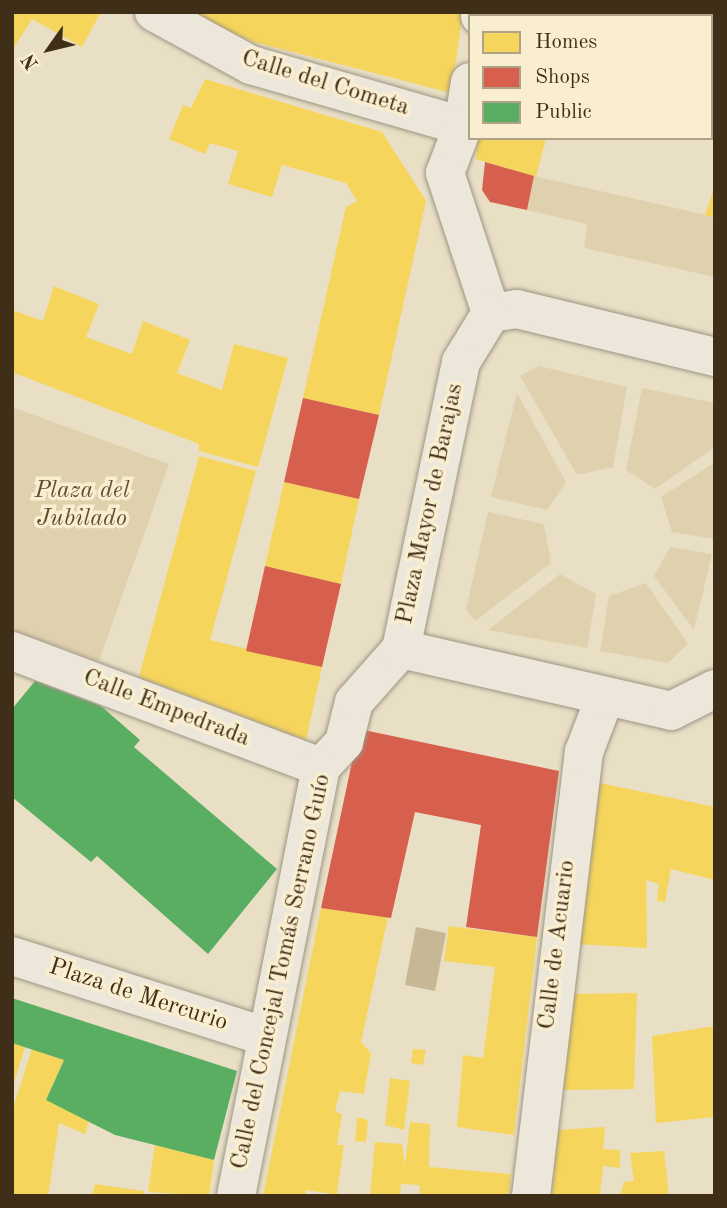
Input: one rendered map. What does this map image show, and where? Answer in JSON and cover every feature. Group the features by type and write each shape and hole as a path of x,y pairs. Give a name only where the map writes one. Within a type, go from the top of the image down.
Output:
{"street":[{"name":"Calle del Cometa","path":"154,12 251,65 463,125"},
{"path":"468,94 463,125 446,173 491,313 517,309 715,357"},
{"name":"Plaza Mayor de Barajas","path":"491,313 461,362 401,649 671,711 715,689"},
{"name":"Calle del Concejal Tomás Serrano Guío","path":"236,1196 264,1036 321,767 344,742 354,702 401,649"},
{"name":"Calle Empedrada","path":"12,651 321,767"},
{"name":"Calle de Acuario","path":"531,1196 584,752 605,697"},
{"name":"Plaza de Mercurio","path":"12,956 264,1036"}],"green space":[{"path":"534,176 715,217 715,277 584,248 587,224 527,210"},
{"path":"539,366 627,387 613,467 577,475 520,376"},
{"path":"642,388 715,403 715,447 655,489 626,470"},
{"path":"517,393 566,482 547,510 491,497"},
{"name":"Plaza del Jubilado","path":"12,407 169,464 99,661 12,630"},
{"path":"715,462 714,539 672,532 661,497"},
{"path":"488,512 544,524 551,563 475,621 466,609"},
{"path":"670,547 712,554 694,630 654,576"},
{"path":"560,574 596,594 587,648 488,630"},
{"path":"646,583 688,644 668,663 600,651 609,596"}],"shaded area":[{"path":"416,927 446,933 435,991 405,985"}],"building: Homes":[{"path":"12,12 101,12 82,47 32,19 12,51"},
{"path":"182,12 463,12 451,93 254,42"},
{"path":"495,12 560,12 528,14"},
{"path":"205,79 382,132 426,201 379,415 303,398 346,207 357,201 346,183 282,165 272,197 228,184 238,151 210,143 205,154 169,139 183,105 191,108"},
{"path":"478,140 545,140 536,177 476,159"},
{"path":"715,188 715,217 705,215"},
{"path":"54,286 99,304 86,337 132,354 143,321 190,340 177,373 222,390 234,344 288,358 258,467 199,451 199,444 12,372 12,310 43,321"},
{"path":"199,456 256,471 210,640 322,667 306,740 139,677"},
{"path":"284,482 359,499 341,584 265,566"},
{"path":"600,783 715,807 715,880 671,869 665,902 657,901 659,884 646,880 647,948 575,944"},
{"path":"321,908 388,917 361,1042 371,1053 364,1094 340,1091 335,1112 342,1114 337,1145 344,1145 337,1193 346,1196 306,1190 305,1196 263,1196"},
{"path":"449,926 537,937 514,1135 457,1127 463,1055 483,1058 495,967 444,961"},
{"path":"637,993 634,1089 562,1090 571,994"},
{"path":"715,1026 715,1117 656,1123 652,1036"},
{"path":"12,1043 25,1047 13,1086 12,1086"},
{"path":"32,1049 64,1060 46,1100 90,1118 85,1134 59,1123 48,1196 12,1196 12,1111"},
{"path":"413,1049 426,1050 423,1065 411,1063"},
{"path":"390,1078 410,1081 404,1130 385,1125"},
{"path":"357,1117 368,1120 366,1142 355,1141"},
{"path":"410,1122 430,1124 429,1167 511,1174 509,1196 419,1196 420,1185 401,1184 400,1196 370,1196 375,1142 402,1144 405,1165"},
{"path":"605,1127 603,1149 620,1150 620,1168 603,1166 600,1196 552,1195 558,1130"},
{"path":"155,1145 214,1160 209,1196 148,1192"},
{"path":"664,1151 669,1196 620,1196 624,1182 634,1181 630,1153"},
{"path":"95,1184 144,1191 144,1196 92,1196"}],"building: Shops":[{"path":"485,162 534,176 527,210 490,202 482,190"},
{"path":"303,398 379,415 359,499 284,482"},
{"path":"265,566 341,584 322,667 246,651"},
{"path":"359,729 559,771 537,937 466,927 481,825 415,812 391,918 321,908"}],"building: Public":[{"path":"35,681 101,706 140,740 134,747 277,869 208,954 97,856 91,862 12,797 12,709"},
{"path":"12,998 237,1071 214,1160 115,1135 46,1100 64,1060 12,1043"}]}
